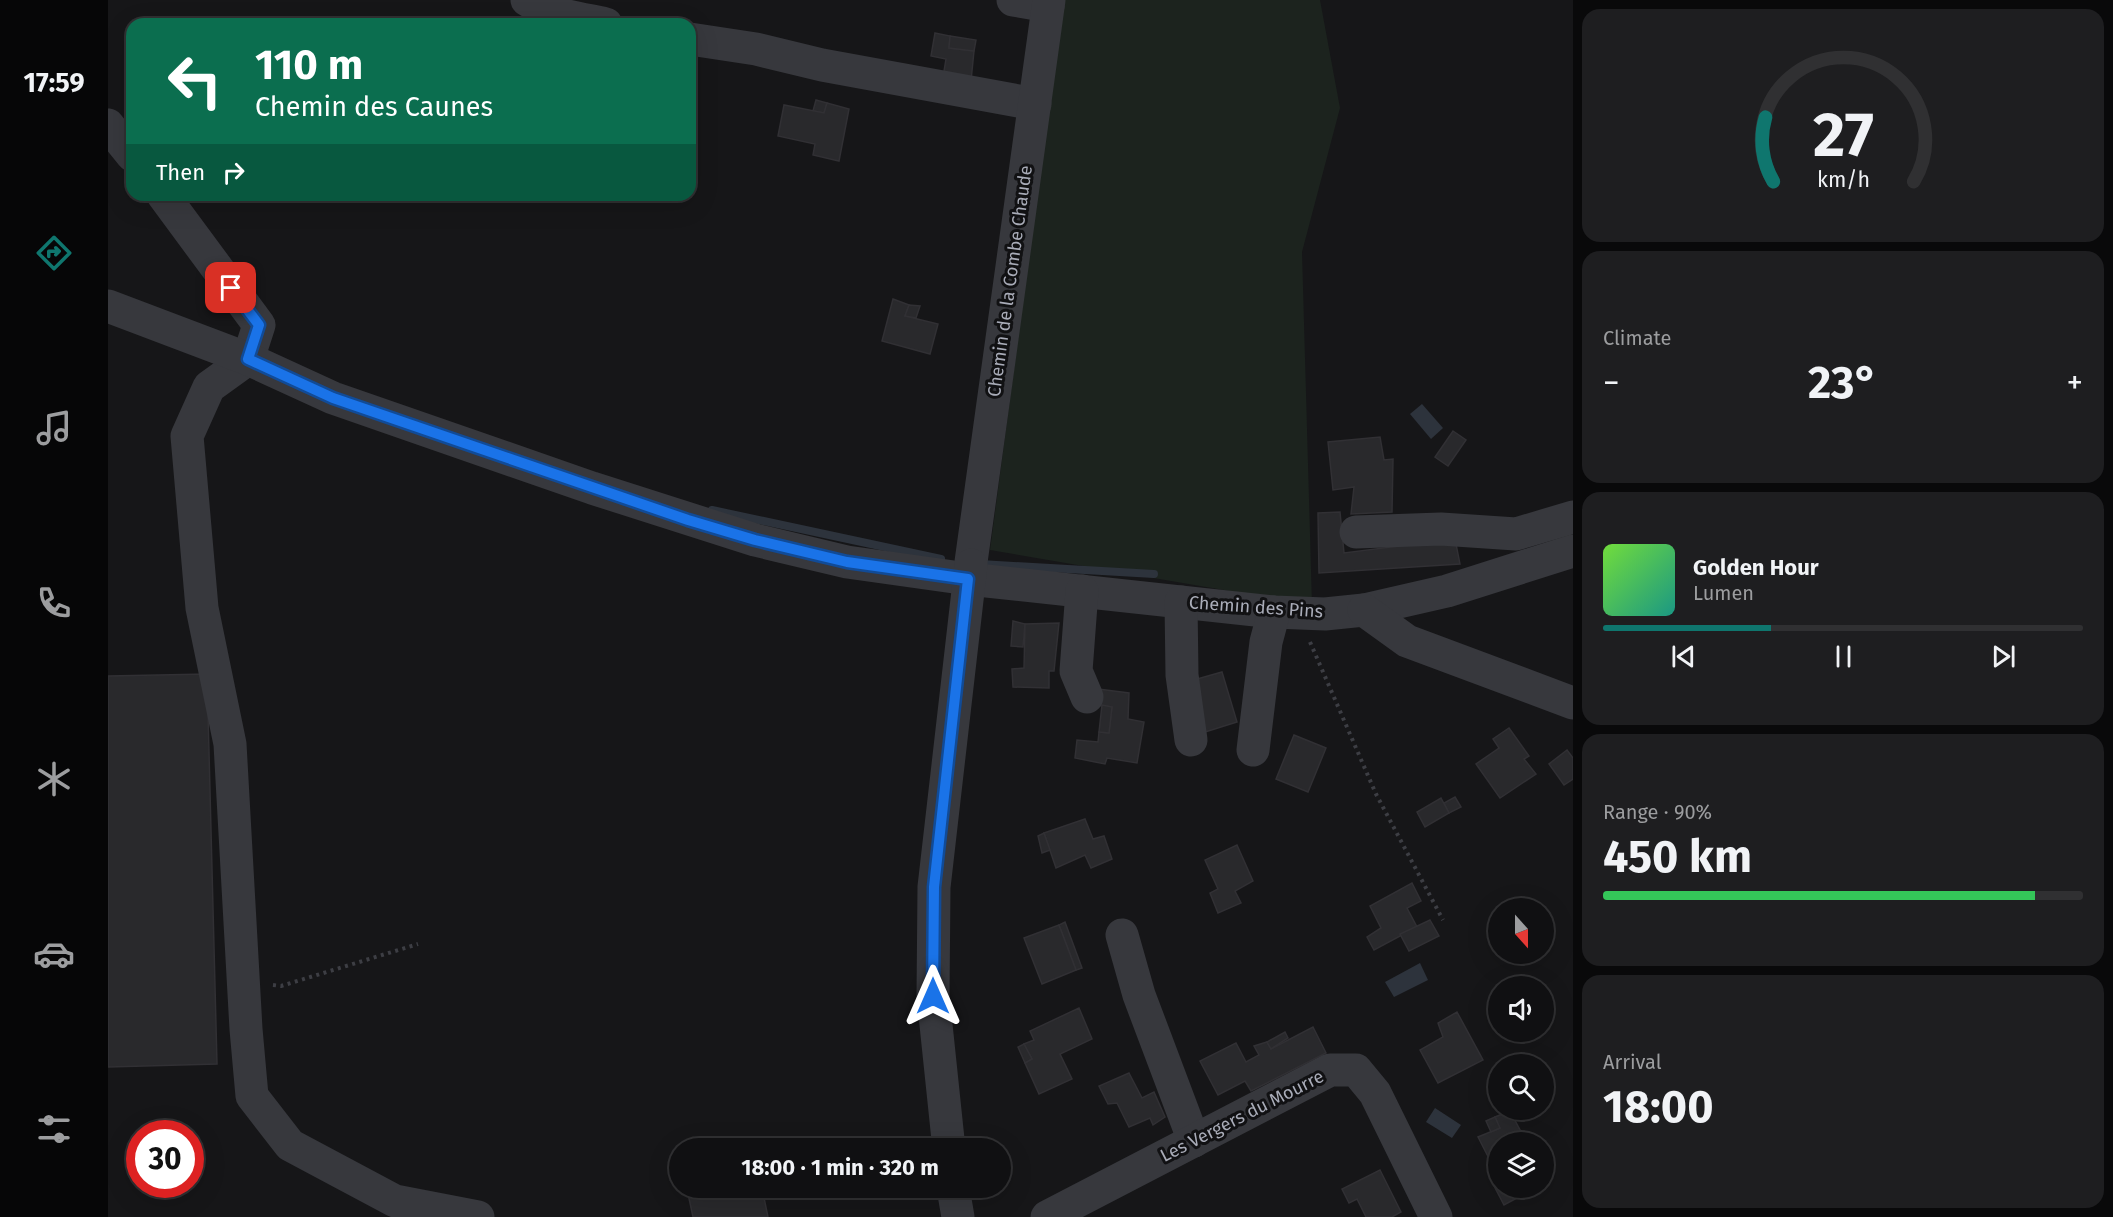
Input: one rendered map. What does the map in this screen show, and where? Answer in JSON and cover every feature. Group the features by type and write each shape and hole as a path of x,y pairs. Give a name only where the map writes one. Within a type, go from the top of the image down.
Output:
{"street":[{"path":"527,0 535,5 580,18"},
{"path":"1012,0 1048,3"},
{"name":"Chemin de la Combe Chaude","path":"948,1138 933,996 934,887 970,569 1048,3"},
{"path":"696,40 756,49 822,65 1035,104"},
{"path":"108,125 126,148"},
{"path":"167,201 259,325 248,359 209,387 188,436 202,608 230,744 252,1096 290,1145 395,1201 478,1217"},
{"name":"Chemin des Pins","path":"108,306 248,359 333,398 688,520 755,540 847,562 970,569 1082,591 1325,614 1364,610 1447,591 1573,551"},
{"path":"1356,532 1441,529 1516,534 1573,518"},
{"path":"1082,591 1076,671 1087,697"},
{"path":"1181,602 1182,675 1191,740"},
{"path":"1364,610 1407,641 1573,703"},
{"path":"1253,750 1266,642 1287,612"},
{"path":"1122,935 1139,995 1194,1141"},
{"name":"Les Vergers du Mourre","path":"1058,1214 1330,1070 1356,1070 1375,1093 1436,1217"},
{"path":"955,1198 958,1217"}],"path":[{"path":"1287,612 1316,660 1376,794 1443,920"},
{"path":"244,983 281,986 418,944"}],"shaded area":[{"path":"1063,0 1320,0 1340,108 1302,252 1312,605 990,550"},
{"path":"1422,404 1443,428 1431,439 1410,414"},
{"path":"1420,963 1428,980 1394,997 1385,982"},
{"path":"1435,1108 1461,1125 1452,1138 1426,1122"}],"building":[{"path":"935,33 950,36 949,48 974,51 971,81 943,77 946,59 931,56"},
{"path":"950,36 976,40 974,51 949,48"},
{"path":"816,100 827,103 824,113 813,111"},
{"path":"827,103 849,109 839,161 813,155 815,144 778,136 784,105 824,113"},
{"path":"893,299 909,305 905,316 938,324 930,354 882,341"},
{"path":"909,305 920,306 916,318 905,316"},
{"path":"1453,431 1466,440 1448,466 1435,457"},
{"path":"1380,437 1384,460 1393,459 1392,512 1351,514 1354,487 1333,490 1328,442"},
{"path":"1340,512 1344,553 1455,539 1460,564 1319,573 1318,513"},
{"path":"1013,621 1025,624 1023,647 1011,646"},
{"path":"1059,623 1054,671 1049,671 1049,688 1013,687 1012,669 1024,668 1025,624"},
{"path":"1222,672 1237,722 1205,732 1190,681"},
{"path":"207,674 217,1064 108,1067 108,676"},
{"path":"1098,689 1129,693 1128,719 1144,722 1137,763 1107,758 1105,764 1075,758 1077,740 1098,742 1099,732 1109,733 1112,707 1096,705"},
{"path":"1102,705 1112,707 1109,733 1099,732"},
{"path":"1509,728 1529,756 1524,759 1536,774 1500,798 1476,764 1499,748 1493,739"},
{"path":"1294,735 1326,748 1308,792 1276,779"},
{"path":"1567,750 1573,758 1573,779 1564,785 1549,764"},
{"path":"1455,797 1461,807 1449,813 1444,803"},
{"path":"1441,798 1449,813 1425,827 1417,812"},
{"path":"1085,819 1093,839 1104,836 1112,859 1091,868 1085,855 1056,868 1044,833"},
{"path":"1044,833 1050,850 1042,853 1038,836"},
{"path":"1237,845 1253,881 1235,891 1241,903 1218,913 1210,893 1218,889 1205,860"},
{"path":"1412,883 1421,901 1407,908 1417,927 1374,950 1367,937 1381,928 1370,906"},
{"path":"1430,920 1439,936 1409,951 1400,934"},
{"path":"1065,922 1082,968 1076,970 1059,925"},
{"path":"1059,925 1076,970 1042,984 1024,938"},
{"path":"1079,1008 1092,1039 1060,1054 1072,1079 1039,1094 1025,1063 1032,1059 1024,1044 1034,1040 1030,1031"},
{"path":"1457,1012 1483,1060 1438,1083 1420,1050 1443,1037 1438,1023"},
{"path":"1313,1027 1326,1053 1251,1091 1245,1081 1218,1095 1200,1061 1236,1043 1246,1062 1259,1055 1254,1046 1267,1042 1271,1049"},
{"path":"1285,1032 1288,1038 1271,1049 1267,1042"},
{"path":"1024,1044 1032,1059 1025,1063 1018,1047"},
{"path":"1129,1073 1142,1098 1154,1092 1165,1117 1153,1125 1150,1118 1129,1127 1117,1103 1108,1104 1099,1086"},
{"path":"1496,1120 1515,1120 1521,1132 1490,1132 1500,1128"},
{"path":"1496,1120 1500,1128 1491,1132 1486,1121"},
{"path":"1488,1133 1488,1156 1478,1137"},
{"path":"1380,1170 1401,1212 1392,1217 1366,1217 1357,1199 1349,1203 1342,1189"},
{"path":"689,1198 764,1198 768,1217 693,1217"},
{"path":"1500,1198 1517,1198 1504,1205"}],"waterway":[{"path":"712,510 941,559"},
{"path":"980,564 1154,574"}],"route":[{"path":"231,288 259,325 248,359 333,398 592,488 755,540 847,562 968,579 934,887 933,996"}]}
